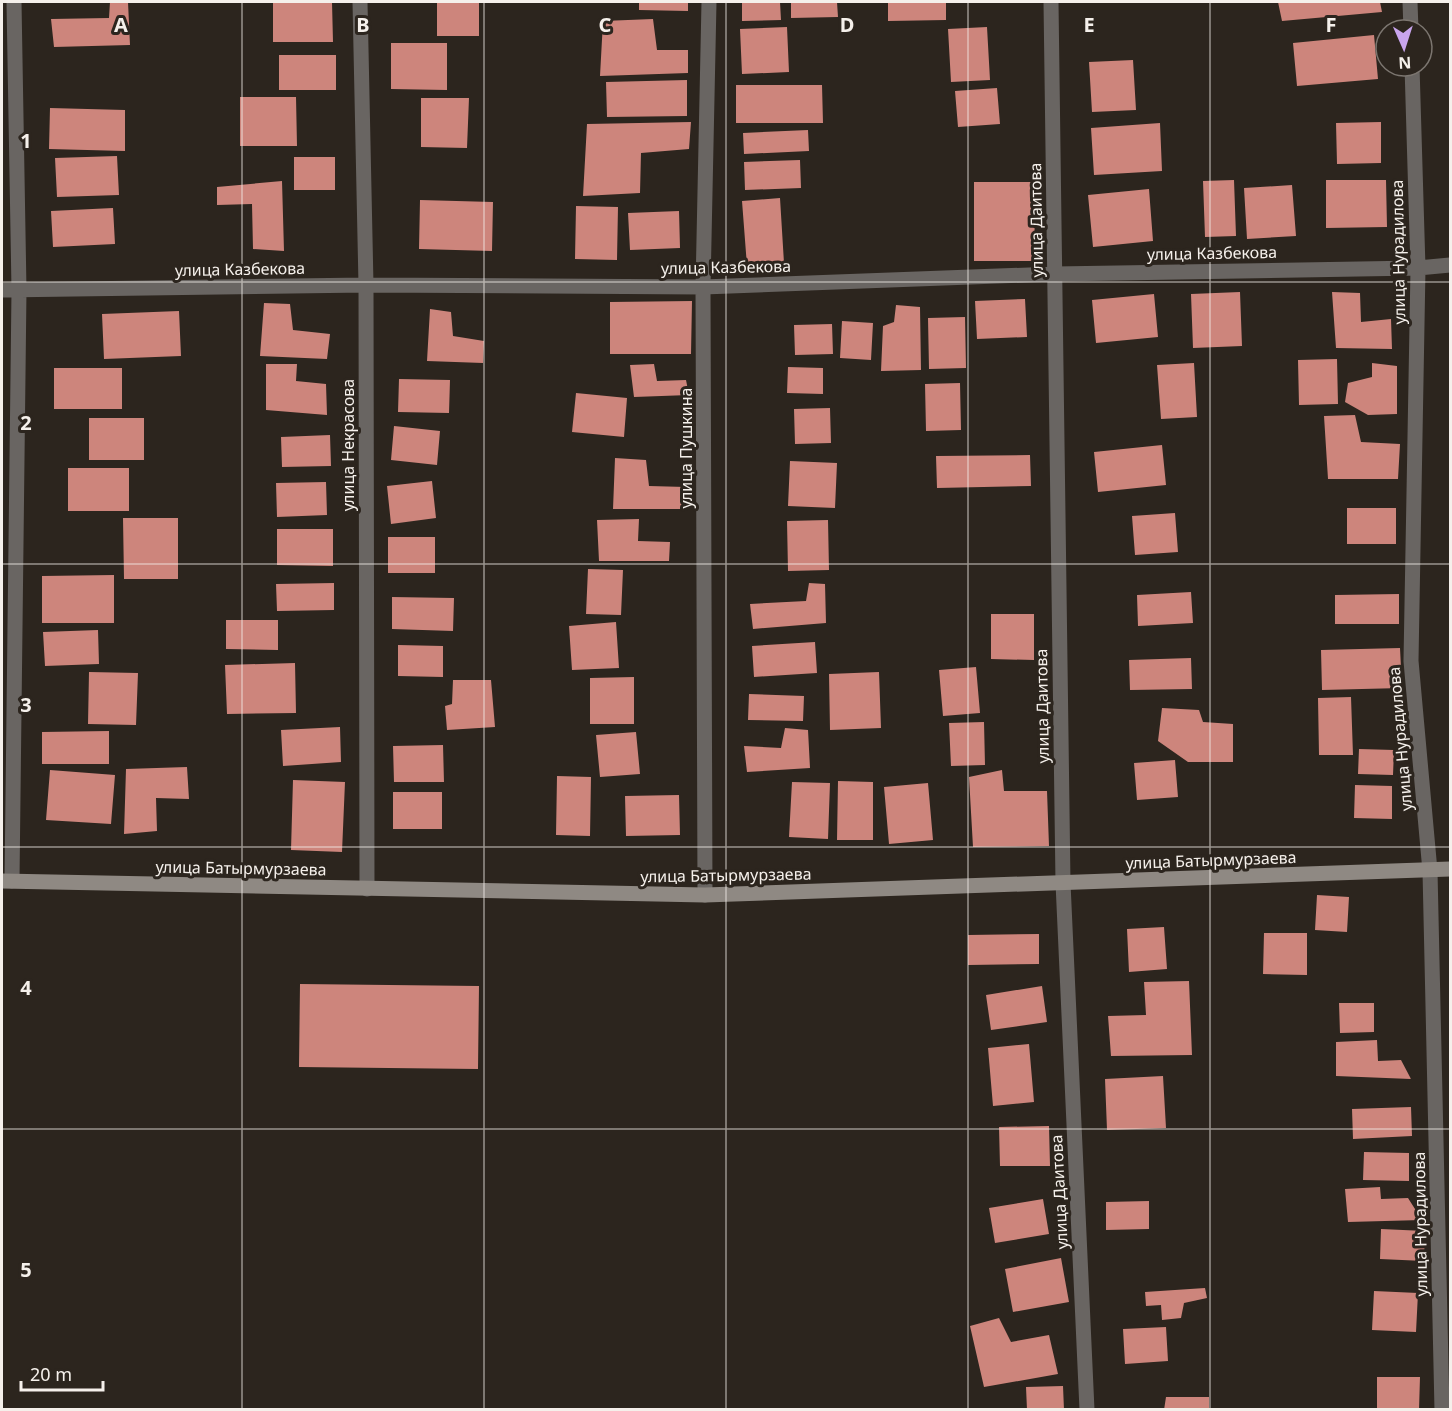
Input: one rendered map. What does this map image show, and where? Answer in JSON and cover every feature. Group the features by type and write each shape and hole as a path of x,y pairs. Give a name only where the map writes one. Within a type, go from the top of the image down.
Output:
{"street":[{"path":"7,881 19,290 14,2"},
{"name":"улица Некрасова","path":"360,2 366,285 367,889"},
{"name":"улица Пушкина","path":"705,895 703,287 709,2"},
{"name":"улица Даитова","path":"1051,2 1063,883 1087,1410"},
{"path":"1410,2 1411,18"},
{"name":"улица Нурадилова","path":"1412,78 1419,267 1411,661 1430,871 1442,1410"},
{"name":"улица Казбекова","path":"2,290 366,285 703,287 1055,274 1450,265"},
{"name":"улица Батырмурзаева","path":"7,881 705,895 1450,869"}],"building":[{"path":"110,2 128,2 130,45 54,47 51,19 109,18"},
{"path":"273,2 332,2 333,42 273,42"},
{"path":"437,2 479,2 479,36 437,36"},
{"path":"639,2 688,2 688,11 639,10"},
{"path":"742,2 780,2 781,20 742,21"},
{"path":"791,2 837,2 838,17 791,18"},
{"path":"888,2 946,2 946,20 888,21"},
{"path":"1278,2 1380,2 1382,12 1282,21"},
{"path":"653,19 657,50 688,50 688,73 600,76 603,21"},
{"path":"787,27 789,72 742,74 740,29"},
{"path":"987,27 990,80 951,82 948,29"},
{"path":"1374,35 1374,78 1378,79 1297,86 1293,43"},
{"path":"391,43 447,43 447,90 391,89"},
{"path":"279,55 336,55 336,90 279,90"},
{"path":"1133,60 1136,110 1092,112 1089,62"},
{"path":"687,80 687,116 607,117 606,82"},
{"path":"736,85 822,85 823,123 736,123"},
{"path":"997,88 1000,124 958,127 955,91"},
{"path":"240,97 296,97 297,146 240,146"},
{"path":"421,98 469,98 467,148 421,147"},
{"path":"50,108 125,110 125,151 49,149"},
{"path":"691,122 689,149 641,153 640,193 583,196 587,124"},
{"path":"1381,122 1381,163 1337,164 1336,123"},
{"path":"1160,123 1162,171 1094,175 1091,128"},
{"path":"808,130 809,151 744,154 743,133"},
{"path":"117,156 119,195 57,197 55,158"},
{"path":"294,157 335,157 335,190 294,190"},
{"path":"800,160 801,188 745,190 744,162"},
{"path":"1234,180 1236,236 1205,237 1203,181"},
{"path":"1326,180 1386,180 1387,227 1326,228"},
{"path":"282,181 284,251 253,249 252,204 217,205 217,187"},
{"path":"974,182 1034,182 1035,261 974,261"},
{"path":"1292,185 1296,236 1247,239 1244,188"},
{"path":"1149,189 1153,241 1093,247 1088,195"},
{"path":"780,198 784,263 747,266 742,201"},
{"path":"420,200 493,202 492,251 419,249"},
{"path":"576,206 618,207 617,260 575,259"},
{"path":"113,208 115,244 53,247 51,211"},
{"path":"679,211 680,248 630,250 628,213"},
{"path":"1240,292 1242,346 1193,348 1191,294"},
{"path":"1332,292 1360,293 1361,322 1391,319 1392,349 1336,348"},
{"path":"1154,294 1158,337 1096,343 1092,300"},
{"path":"1025,299 1027,337 977,339 975,301"},
{"path":"692,301 691,354 610,354 610,302"},
{"path":"264,303 290,304 293,330 330,334 327,359 260,356"},
{"path":"896,305 920,307 921,370 881,371 883,326 894,322"},
{"path":"430,309 451,312 453,336 484,341 483,363 427,361"},
{"path":"179,311 181,356 104,359 102,314"},
{"path":"965,317 966,368 929,369 928,318"},
{"path":"842,321 873,323 871,360 840,358"},
{"path":"832,324 833,354 795,355 794,325"},
{"path":"1337,359 1338,404 1299,405 1298,360"},
{"path":"1194,363 1197,417 1161,419 1157,365"},
{"path":"1372,363 1397,366 1397,414 1368,415 1345,402 1348,383 1372,377"},
{"path":"266,364 297,364 296,381 326,384 327,415 266,410"},
{"path":"654,364 657,381 686,380 689,395 634,397 630,365"},
{"path":"788,367 823,368 823,394 787,393"},
{"path":"54,368 122,368 122,409 54,409"},
{"path":"399,379 450,380 449,413 398,412"},
{"path":"960,383 961,430 926,431 925,384"},
{"path":"576,393 627,398 624,437 572,432"},
{"path":"830,408 831,443 795,444 794,409"},
{"path":"1355,415 1361,442 1400,444 1398,479 1328,479 1324,416"},
{"path":"89,418 144,418 144,460 89,460"},
{"path":"394,426 440,431 437,465 391,460"},
{"path":"330,435 331,466 282,467 281,437"},
{"path":"1162,445 1166,485 1098,492 1094,452"},
{"path":"1030,455 1031,486 937,488 936,456"},
{"path":"615,458 646,460 649,486 686,487 684,509 613,509"},
{"path":"790,461 837,463 835,508 788,506"},
{"path":"68,468 129,468 129,511 68,511"},
{"path":"432,481 436,518 391,524 387,486"},
{"path":"326,482 327,515 277,517 276,483"},
{"path":"1347,508 1396,508 1396,544 1347,544"},
{"path":"1175,513 1178,552 1135,555 1132,516"},
{"path":"123,518 178,518 178,579 124,579"},
{"path":"639,519 638,541 670,542 669,561 599,561 597,520"},
{"path":"828,520 829,570 788,571 787,521"},
{"path":"277,529 333,529 333,566 277,565"},
{"path":"388,537 435,537 435,573 388,573"},
{"path":"588,569 623,570 621,615 586,614"},
{"path":"114,575 114,623 42,623 42,576"},
{"path":"334,583 334,610 277,611 276,584"},
{"path":"809,583 825,584 826,623 753,629 750,604 806,601"},
{"path":"1191,592 1193,623 1138,626 1137,595"},
{"path":"1399,594 1399,624 1335,624 1335,595"},
{"path":"392,597 454,598 453,631 392,629"},
{"path":"991,614 1034,614 1034,660 991,659"},
{"path":"226,620 278,620 278,650 226,649"},
{"path":"616,622 619,668 572,670 569,626"},
{"path":"98,630 99,664 45,666 43,632"},
{"path":"815,642 817,673 754,677 752,646"},
{"path":"398,645 443,646 443,677 398,676"},
{"path":"1400,648 1402,688 1322,690 1321,650"},
{"path":"1191,658 1192,689 1130,690 1129,660"},
{"path":"295,663 296,713 227,714 225,665"},
{"path":"976,667 980,713 943,716 939,670"},
{"path":"89,672 138,673 136,725 88,724"},
{"path":"879,672 881,728 830,730 829,674"},
{"path":"634,677 634,724 590,724 590,678"},
{"path":"453,680 491,680 495,727 447,730 445,706 452,704"},
{"path":"749,694 804,696 803,721 748,720"},
{"path":"1351,697 1353,755 1319,755 1318,698"},
{"path":"1162,708 1199,710 1203,722 1233,724 1233,762 1188,762 1158,741"},
{"path":"984,722 985,765 951,766 949,723"},
{"path":"340,727 341,762 283,766 281,730"},
{"path":"785,728 808,730 810,768 747,772 744,746 781,748"},
{"path":"109,731 109,764 42,764 42,732"},
{"path":"636,732 640,774 600,777 596,735"},
{"path":"443,745 444,782 394,782 393,746"},
{"path":"1359,749 1394,750 1393,775 1358,774"},
{"path":"1175,760 1178,797 1137,800 1134,763"},
{"path":"187,767 189,799 156,798 157,831 124,834 126,769"},
{"path":"50,770 115,775 111,824 46,820"},
{"path":"1002,770 1004,791 1047,791 1049,846 973,847 969,777"},
{"path":"557,776 591,777 590,836 556,835"},
{"path":"293,780 345,782 342,852 291,850"},
{"path":"838,781 873,782 873,840 837,840"},
{"path":"792,782 830,783 828,839 789,837"},
{"path":"928,783 933,840 889,844 884,787"},
{"path":"1355,785 1392,786 1392,819 1354,818"},
{"path":"393,792 442,792 442,829 393,829"},
{"path":"679,795 680,835 626,836 625,796"},
{"path":"1317,895 1349,897 1347,932 1315,930"},
{"path":"1164,927 1167,969 1129,972 1127,929"},
{"path":"1264,933 1307,933 1307,975 1263,974"},
{"path":"1039,934 1039,964 968,965 968,935"},
{"path":"1189,981 1192,1055 1111,1056 1108,1016 1146,1015 1144,982"},
{"path":"300,984 479,986 478,1069 299,1067"},
{"path":"1042,986 1047,1022 991,1030 986,995"},
{"path":"1339,1003 1374,1003 1374,1032 1340,1033"},
{"path":"1377,1040 1378,1061 1401,1060 1411,1079 1336,1076 1336,1042"},
{"path":"1029,1044 1034,1102 993,1106 988,1048"},
{"path":"1163,1076 1166,1128 1107,1130 1105,1079"},
{"path":"1411,1107 1412,1136 1353,1139 1352,1109"},
{"path":"1049,1126 1050,1166 1000,1166 999,1127"},
{"path":"1364,1152 1409,1153 1409,1181 1363,1180"},
{"path":"1380,1187 1381,1199 1408,1198 1422,1220 1348,1222 1345,1189"},
{"path":"1043,1199 1049,1234 995,1243 989,1208"},
{"path":"1149,1201 1149,1229 1106,1230 1106,1202"},
{"path":"1381,1229 1425,1231 1424,1261 1380,1259"},
{"path":"1061,1258 1069,1302 1013,1312 1005,1269"},
{"path":"1205,1288 1207,1298 1184,1303 1181,1318 1162,1320 1161,1305 1146,1306 1145,1292"},
{"path":"1374,1291 1418,1293 1416,1332 1372,1330"},
{"path":"999,1318 1011,1342 1049,1335 1058,1374 984,1387 970,1326"},
{"path":"1166,1327 1168,1361 1125,1364 1123,1329"},
{"path":"1377,1377 1420,1377 1419,1410 1377,1409"},
{"path":"1063,1386 1064,1410 1027,1410 1026,1387"},
{"path":"1166,1397 1209,1397 1209,1410 1164,1410"}]}
